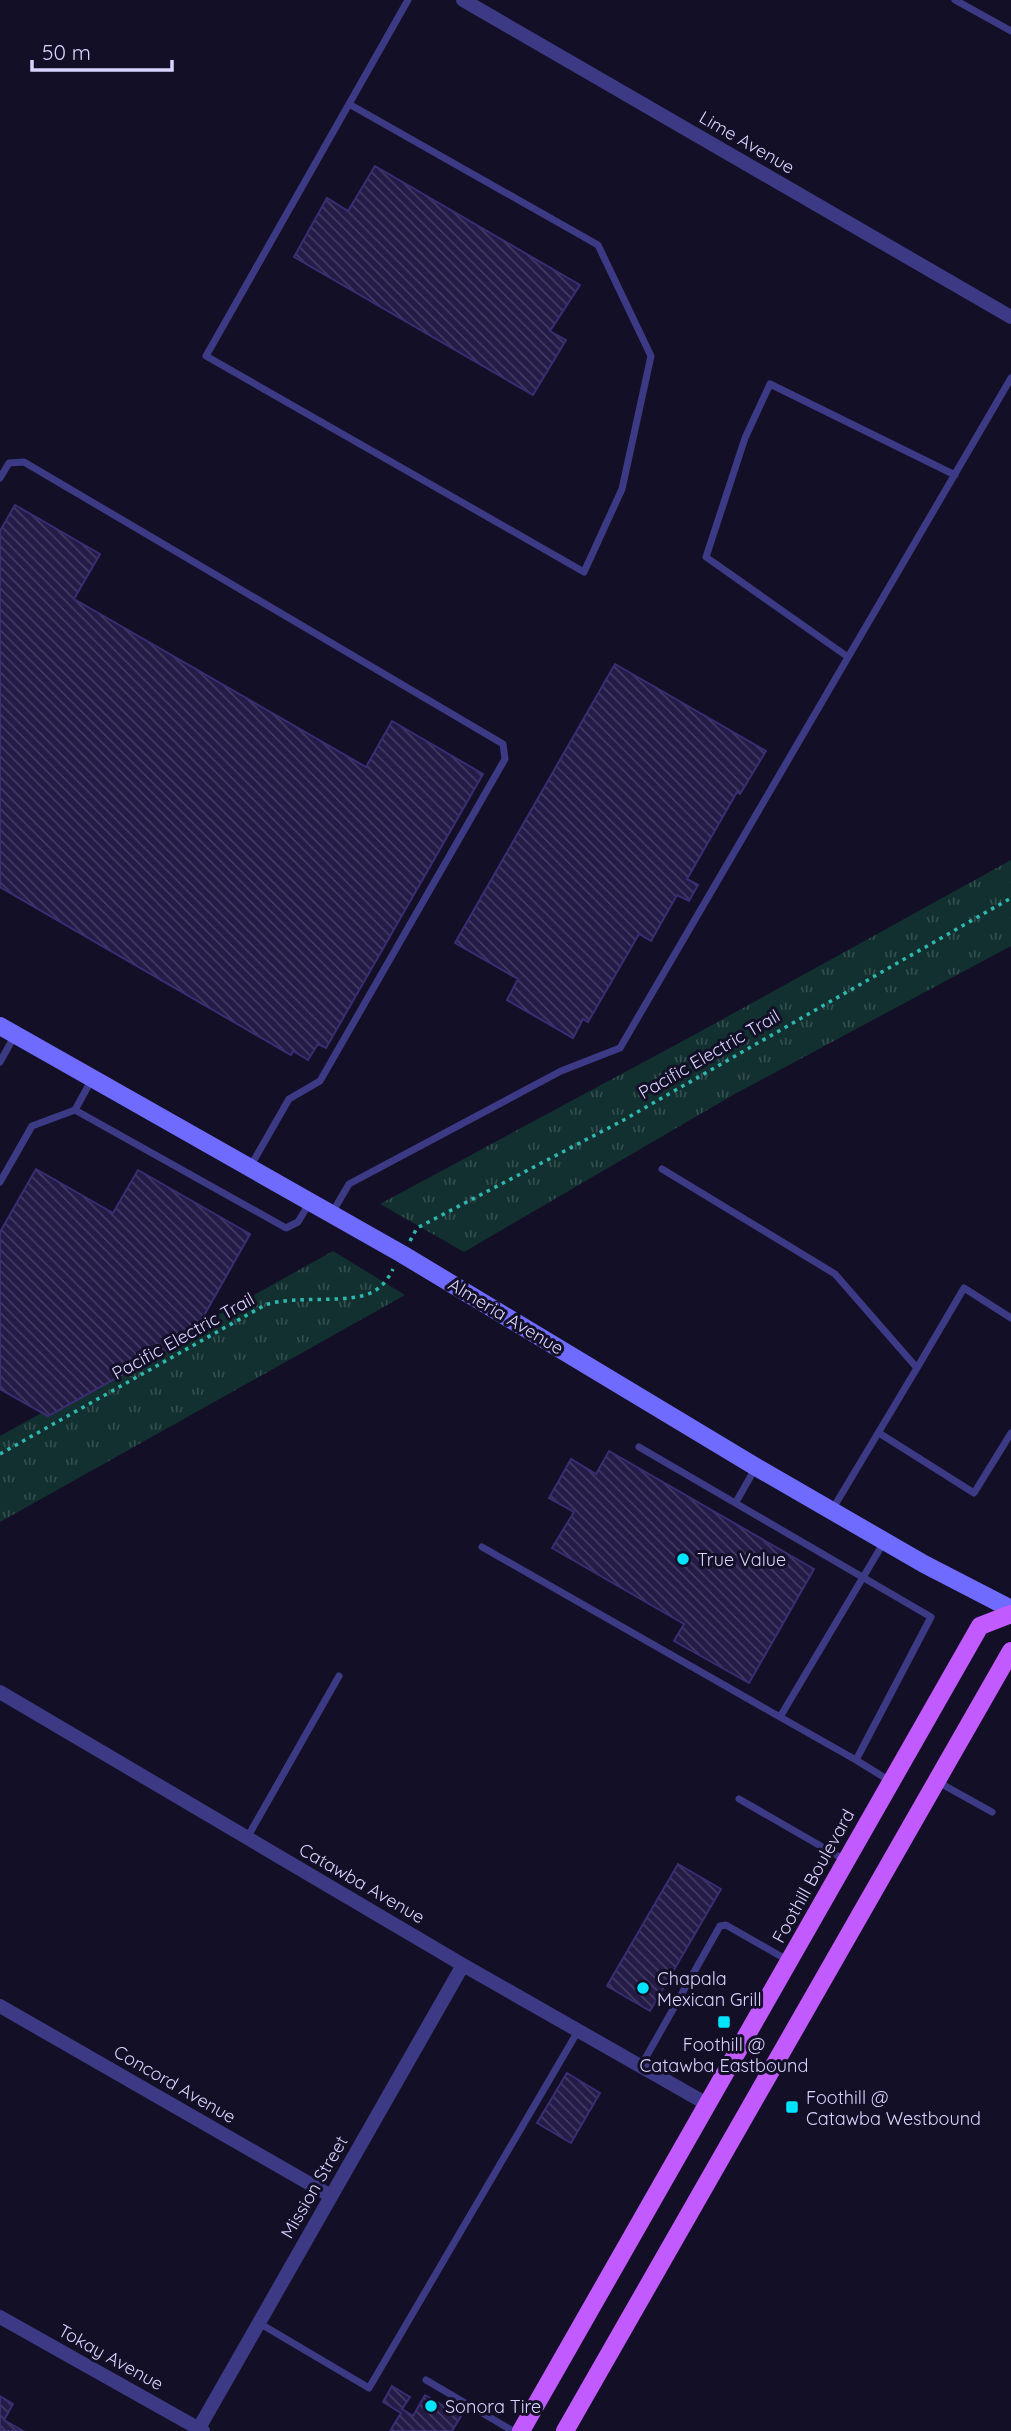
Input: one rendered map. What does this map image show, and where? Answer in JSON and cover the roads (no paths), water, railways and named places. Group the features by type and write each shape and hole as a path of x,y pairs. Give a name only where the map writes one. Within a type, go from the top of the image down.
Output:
{"main road":[{"name":"Foothill Boulevard","path":"521,2431 980,1626 1011,1612"},
{"path":"565,2431 1011,1651"}],"street":[{"name":"Lime Avenue","path":"463,0 1011,317"},
{"name":"Almeria Avenue","path":"8,1030 402,1254 832,1511 1011,1612"},
{"name":"Catawba Avenue","path":"0,1692 463,1965 707,2104"},
{"name":"Mission Street","path":"201,2430 463,1965"},
{"name":"Concord Avenue","path":"0,2006 331,2196"},
{"name":"Tokay Avenue","path":"0,2317 201,2430"}],"lane":[{"path":"349,104 598,245 651,356 622,489 584,572 206,356 408,0"},
{"path":"955,0 1011,31"},
{"path":"331,1214 349,1184 561,1071 620,1048 1011,378"},
{"path":"848,657 706,557 745,438 770,384 955,475"},
{"path":"0,478 9,463 24,461 503,744 505,759 320,1081 289,1099 250,1168"},
{"path":"0,1062 8,1030"},
{"path":"0,1182 32,1126 75,1110 93,1079"},
{"path":"75,1110 286,1228 298,1222 310,1202"},
{"path":"662,1169 835,1274 917,1368"},
{"path":"832,1511 964,1289 1011,1318"},
{"path":"878,1433 974,1493 1011,1433"},
{"path":"639,1447 932,1617 856,1760"},
{"path":"736,1502 756,1466"},
{"path":"780,1717 884,1541"},
{"path":"482,1547 890,1781"},
{"path":"247,1838 339,1676"},
{"path":"938,1782 992,1812"},
{"path":"739,1798 846,1860"},
{"path":"641,2066 720,1926 726,1924 790,1961"},
{"path":"259,2323 369,2388 579,2031"},
{"path":"426,2380 513,2431"}],"place":[{"name":"True Value","path":"683,1559"},
{"name":"Chapala Mexican Grill","path":"643,1988"},
{"name":"Foothill @ Catawba Eastbound","path":"724,2022"},
{"name":"Foothill @ Catawba Westbound","path":"792,2107"},
{"name":"Sonora Tire","path":"431,2406"}]}
